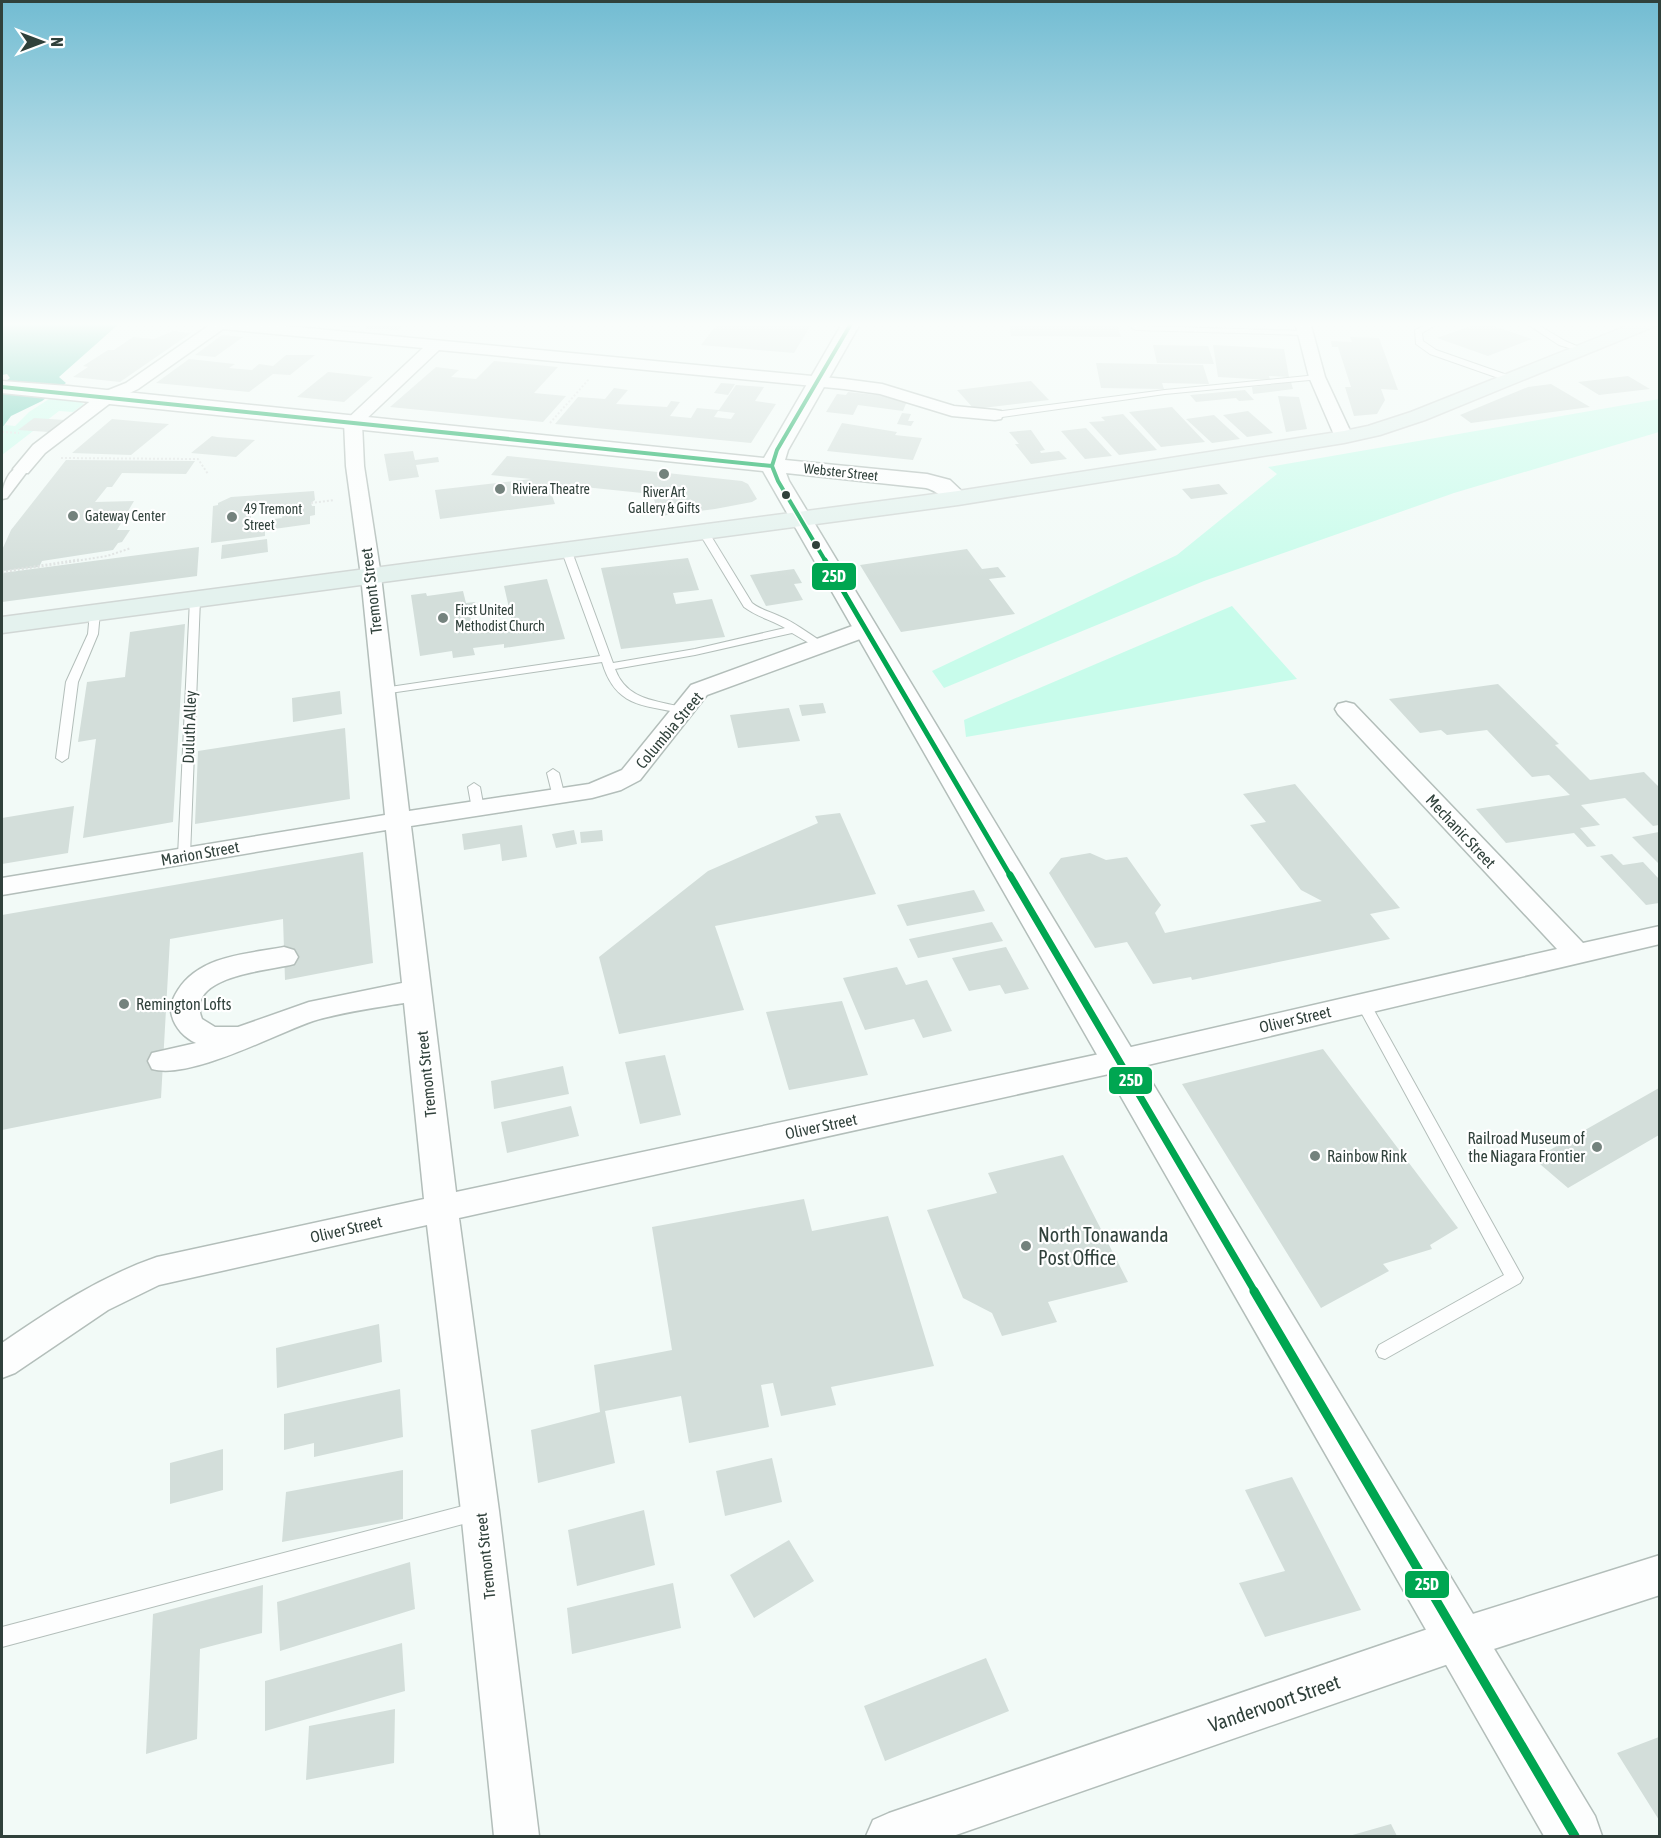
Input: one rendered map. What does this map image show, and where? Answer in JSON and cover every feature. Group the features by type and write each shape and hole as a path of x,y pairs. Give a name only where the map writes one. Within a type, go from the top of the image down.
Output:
{"main road":[{"path":"2,625 958,498 1344,437 1373,431 1438,408"}],"street":[{"path":"2,495 39,449 93,408"},
{"name":"Webster Street","path":"213,408 936,482 949,489 958,498"},
{"path":"352,422 367,408"},
{"path":"800,408 777,450 772,465 798,519 1575,1836"},
{"path":"942,408 952,411 995,415"},
{"path":"1331,408 1344,437"},
{"name":"Tremont Street","path":"352,422 355,465 371,576 382,691 399,820 441,1208 480,1511 516,1836"},
{"name":"Columbia Street","path":"399,820 476,798 556,785 612,785 631,775 699,690 818,644 863,630"},
{"name":"Mechanic Street","path":"1346,709 1576,953"},
{"name":"Marion Street","path":"2,887 399,820"},
{"name":"Oliver Street","path":"2,1362 114,1289 135,1278 169,1269 1118,1061 1659,935"},
{"path":"240,1038 214,1038 197,1031 186,1021 185,1008 192,992 205,978 226,968 284,957"},
{"path":"163,1061 217,1049 307,1013 416,991"},
{"name":"Vandervoort Street","path":"889,1836 1460,1639 1659,1575"}],"lane":[{"path":"995,415 1048,408"},
{"path":"702,531 748,605 757,612 776,618 818,644"},
{"path":"566,549 615,683 634,700 681,710"},
{"name":"Duluth Alley","path":"184,856 195,599"},
{"path":"62,758 72,682 93,634 95,612"},
{"path":"382,691 705,650 794,629"},
{"path":"1363,1004 1514,1278 1385,1351"},
{"path":"2,1637 480,1511"}],"path":[{"path":"548,425 563,408"},
{"path":"2,432 19,433"},
{"path":"61,458 198,459 208,474"},
{"path":"311,503 334,500"},
{"path":"2,572 107,556 131,548"}],"shaded area":[{"path":"2,408 28,408 11,416 2,428"},
{"path":"36,408 79,408 73,412 59,411 2,455 2,428 5,425 15,426"},
{"path":"1609,408 1659,408 1659,432 1454,493 1204,581 944,688 932,671 1177,555 1277,474 1268,467"},
{"path":"1232,606 1297,679 966,737 964,720"}],"building":[{"path":"398,408 556,408 543,422"},
{"path":"569,408 676,408 670,416 691,418 697,408 719,410 721,408 774,408 751,443 555,424","holes":["718,411 735,413 731,419 714,417"]},
{"path":"829,408 857,408 853,415 826,412"},
{"path":"879,408 904,408 903,411"},
{"path":"1173,408 1205,442 1161,447 1129,412"},
{"path":"1281,408 1302,408 1307,429 1286,432"},
{"path":"1351,408 1381,408 1377,414 1354,416"},
{"path":"1478,408 1584,408 1471,423 1460,415"},
{"path":"1248,411 1273,433 1247,437 1223,415"},
{"path":"902,413 911,414 908,421 914,421 911,426 897,424"},
{"path":"1123,414 1157,450 1119,455 1089,422 1105,421 1101,417"},
{"path":"1214,415 1240,439 1212,443 1186,419"},
{"path":"34,418 65,420 49,432 18,430"},
{"path":"112,419 169,424 131,455 72,453"},
{"path":"842,423 897,432 895,435 922,438 913,460 827,451"},
{"path":"1086,428 1112,456 1085,459 1061,431"},
{"path":"1031,430 1045,450 1040,451 1041,453 1059,451 1067,459 1031,464 1015,444 1019,444 1009,432"},
{"path":"212,436 255,440 236,457 191,453"},
{"path":"413,451 415,460 438,457 439,462 416,465 419,477 389,481 384,454"},
{"path":"507,456 742,481 748,484 757,499 715,509 660,516 652,494 555,484 549,487 555,504 440,519 435,490 531,479 491,475"},
{"name":"Gateway Center","path":"66,460 195,461 186,474 122,473 112,487 107,487 95,502 134,501 117,530 130,530 113,550 42,561 39,567 2,571 2,550 11,530"},
{"path":"1219,484 1228,494 1191,499 1182,489"},
{"name":"49 Tremont Street","path":"314,491 315,500 311,503 315,506 315,515 310,516 310,524 274,529 274,519 282,518 281,506 251,510 251,528 265,526 265,536 211,543 213,506 218,503 231,497"},
{"path":"267,539 268,552 221,559 222,545"},
{"path":"199,547 197,576 2,602 2,573"},
{"path":"967,549 982,569 998,567 1006,577 989,579 1015,614 901,632 860,565"},
{"path":"688,558 699,590 673,593 676,604 712,599 725,637 621,649 601,568"},
{"path":"794,569 802,583 794,584 803,600 766,606 750,575"},
{"name":"First United Methodist Church","path":"547,579 565,639 504,648 504,644 473,648 475,655 453,658 452,651 420,656 411,595 426,593 427,596 463,591 466,603 475,602 478,614 470,615 472,626 512,621 504,586"},
{"path":"185,624 173,822 83,838 96,739 78,742 87,682 125,677 130,632"},
{"path":"1498,684 1559,744 1555,745 1590,780 1644,772 1659,787 1659,825 1653,826 1625,798 1581,805 1600,825 1580,828 1596,846 1587,847 1574,833 1506,843 1476,809 1570,795 1549,775 1532,777 1487,730 1447,735 1441,730 1420,733 1389,699"},
{"path":"340,691 342,714 293,722 292,698"},
{"path":"823,703 826,713 802,716 799,705"},
{"path":"789,708 800,741 738,748 730,715"},
{"path":"345,728 350,799 195,824 198,751"},
{"path":"1295,784 1400,908 1370,914 1390,939 1192,980 1191,977 1153,984 1127,942 1095,948 1049,873 1061,858 1090,853 1106,860 1127,857 1161,905 1155,913 1165,933 1322,901 1301,890 1250,825 1266,822 1243,794"},
{"path":"74,806 68,853 2,864 2,818"},
{"path":"840,813 876,894 715,926 744,1010 619,1034 599,957 708,871 818,823 815,816"},
{"path":"522,825 527,857 502,861 500,844 464,850 462,834"},
{"path":"574,830 577,844 556,848 552,834"},
{"path":"602,830 603,841 581,843 580,832"},
{"path":"1659,832 1659,864 1632,837"},
{"name":"Remington Lofts","path":"363,852 373,963 285,980 283,919 170,939 161,1098 2,1130 2,915"},
{"path":"1612,854 1623,865 1643,862 1659,879 1659,903 1646,905 1600,856"},
{"path":"974,890 985,911 907,926 897,905"},
{"path":"992,922 1003,941 918,958 909,939"},
{"path":"1006,947 1029,989 1005,994 1000,985 969,991 952,958"},
{"path":"897,967 906,985 927,980 952,1031 923,1038 914,1019 865,1030 843,978"},
{"path":"842,1001 868,1075 789,1090 766,1012"},
{"name":"Rainbow Rink","path":"1323,1049 1458,1228 1430,1245 1432,1249 1383,1264 1389,1271 1321,1308 1182,1084"},
{"path":"665,1055 681,1115 640,1124 625,1062"},
{"path":"563,1066 569,1094 494,1109 491,1081"},
{"name":"Railroad Museum of the Niagara Frontier","path":"1659,1088 1659,1135 1568,1188 1534,1159"},
{"path":"571,1106 579,1136 507,1153 501,1122"},
{"name":"North Tonawanda Post Office","path":"1063,1155 1128,1282 1048,1302 1057,1322 1002,1336 992,1313 963,1298 927,1210 997,1193 988,1173"},
{"path":"804,1199 812,1231 888,1216 934,1366 831,1387 836,1405 781,1416 773,1383 761,1385 769,1427 689,1443 681,1396 605,1411 615,1463 538,1483 531,1430 600,1412 594,1365 672,1350 652,1227"},
{"path":"379,1324 382,1362 277,1388 276,1348"},
{"path":"400,1389 403,1437 314,1457 314,1443 284,1450 284,1414"},
{"path":"223,1449 223,1490 170,1504 170,1463"},
{"path":"772,1458 782,1502 725,1516 716,1471"},
{"path":"403,1470 403,1519 282,1542 286,1492"},
{"path":"1292,1477 1361,1610 1265,1637 1239,1583 1285,1571 1245,1490"},
{"path":"644,1510 655,1565 577,1586 568,1530"},
{"path":"789,1540 814,1581 754,1618 730,1575"},
{"path":"410,1562 415,1609 280,1651 277,1602"},
{"path":"673,1583 681,1628 572,1654 567,1608"},
{"path":"263,1585 262,1633 200,1649 197,1739 146,1754 153,1614"},
{"path":"402,1643 405,1691 265,1731 265,1681"},
{"path":"986,1658 1009,1711 885,1761 864,1706"},
{"path":"395,1709 394,1763 306,1780 309,1726"},
{"path":"1659,1737 1659,1820 1617,1753"},
{"path":"1391,1824 1397,1836 1349,1836"}],"transit line":[{"name":"25D","path":"204,408 772,466"},
{"name":"25D","path":"802,408 777,450 772,466 778,481 1575,1836"}],"place":[{"name":"River Art Gallery & Gifts","path":"664,474"},
{"name":"Riviera Theatre","path":"500,489"},
{"name":"Gateway Center","path":"73,516"},
{"name":"49 Tremont Street","path":"232,517"},
{"name":"First United Methodist Church","path":"443,618"},
{"name":"Remington Lofts","path":"124,1004"},
{"name":"Railroad Museum of the Niagara Frontier","path":"1597,1147"},
{"name":"Rainbow Rink","path":"1315,1156"},
{"name":"North Tonawanda Post Office","path":"1026,1246"}]}
